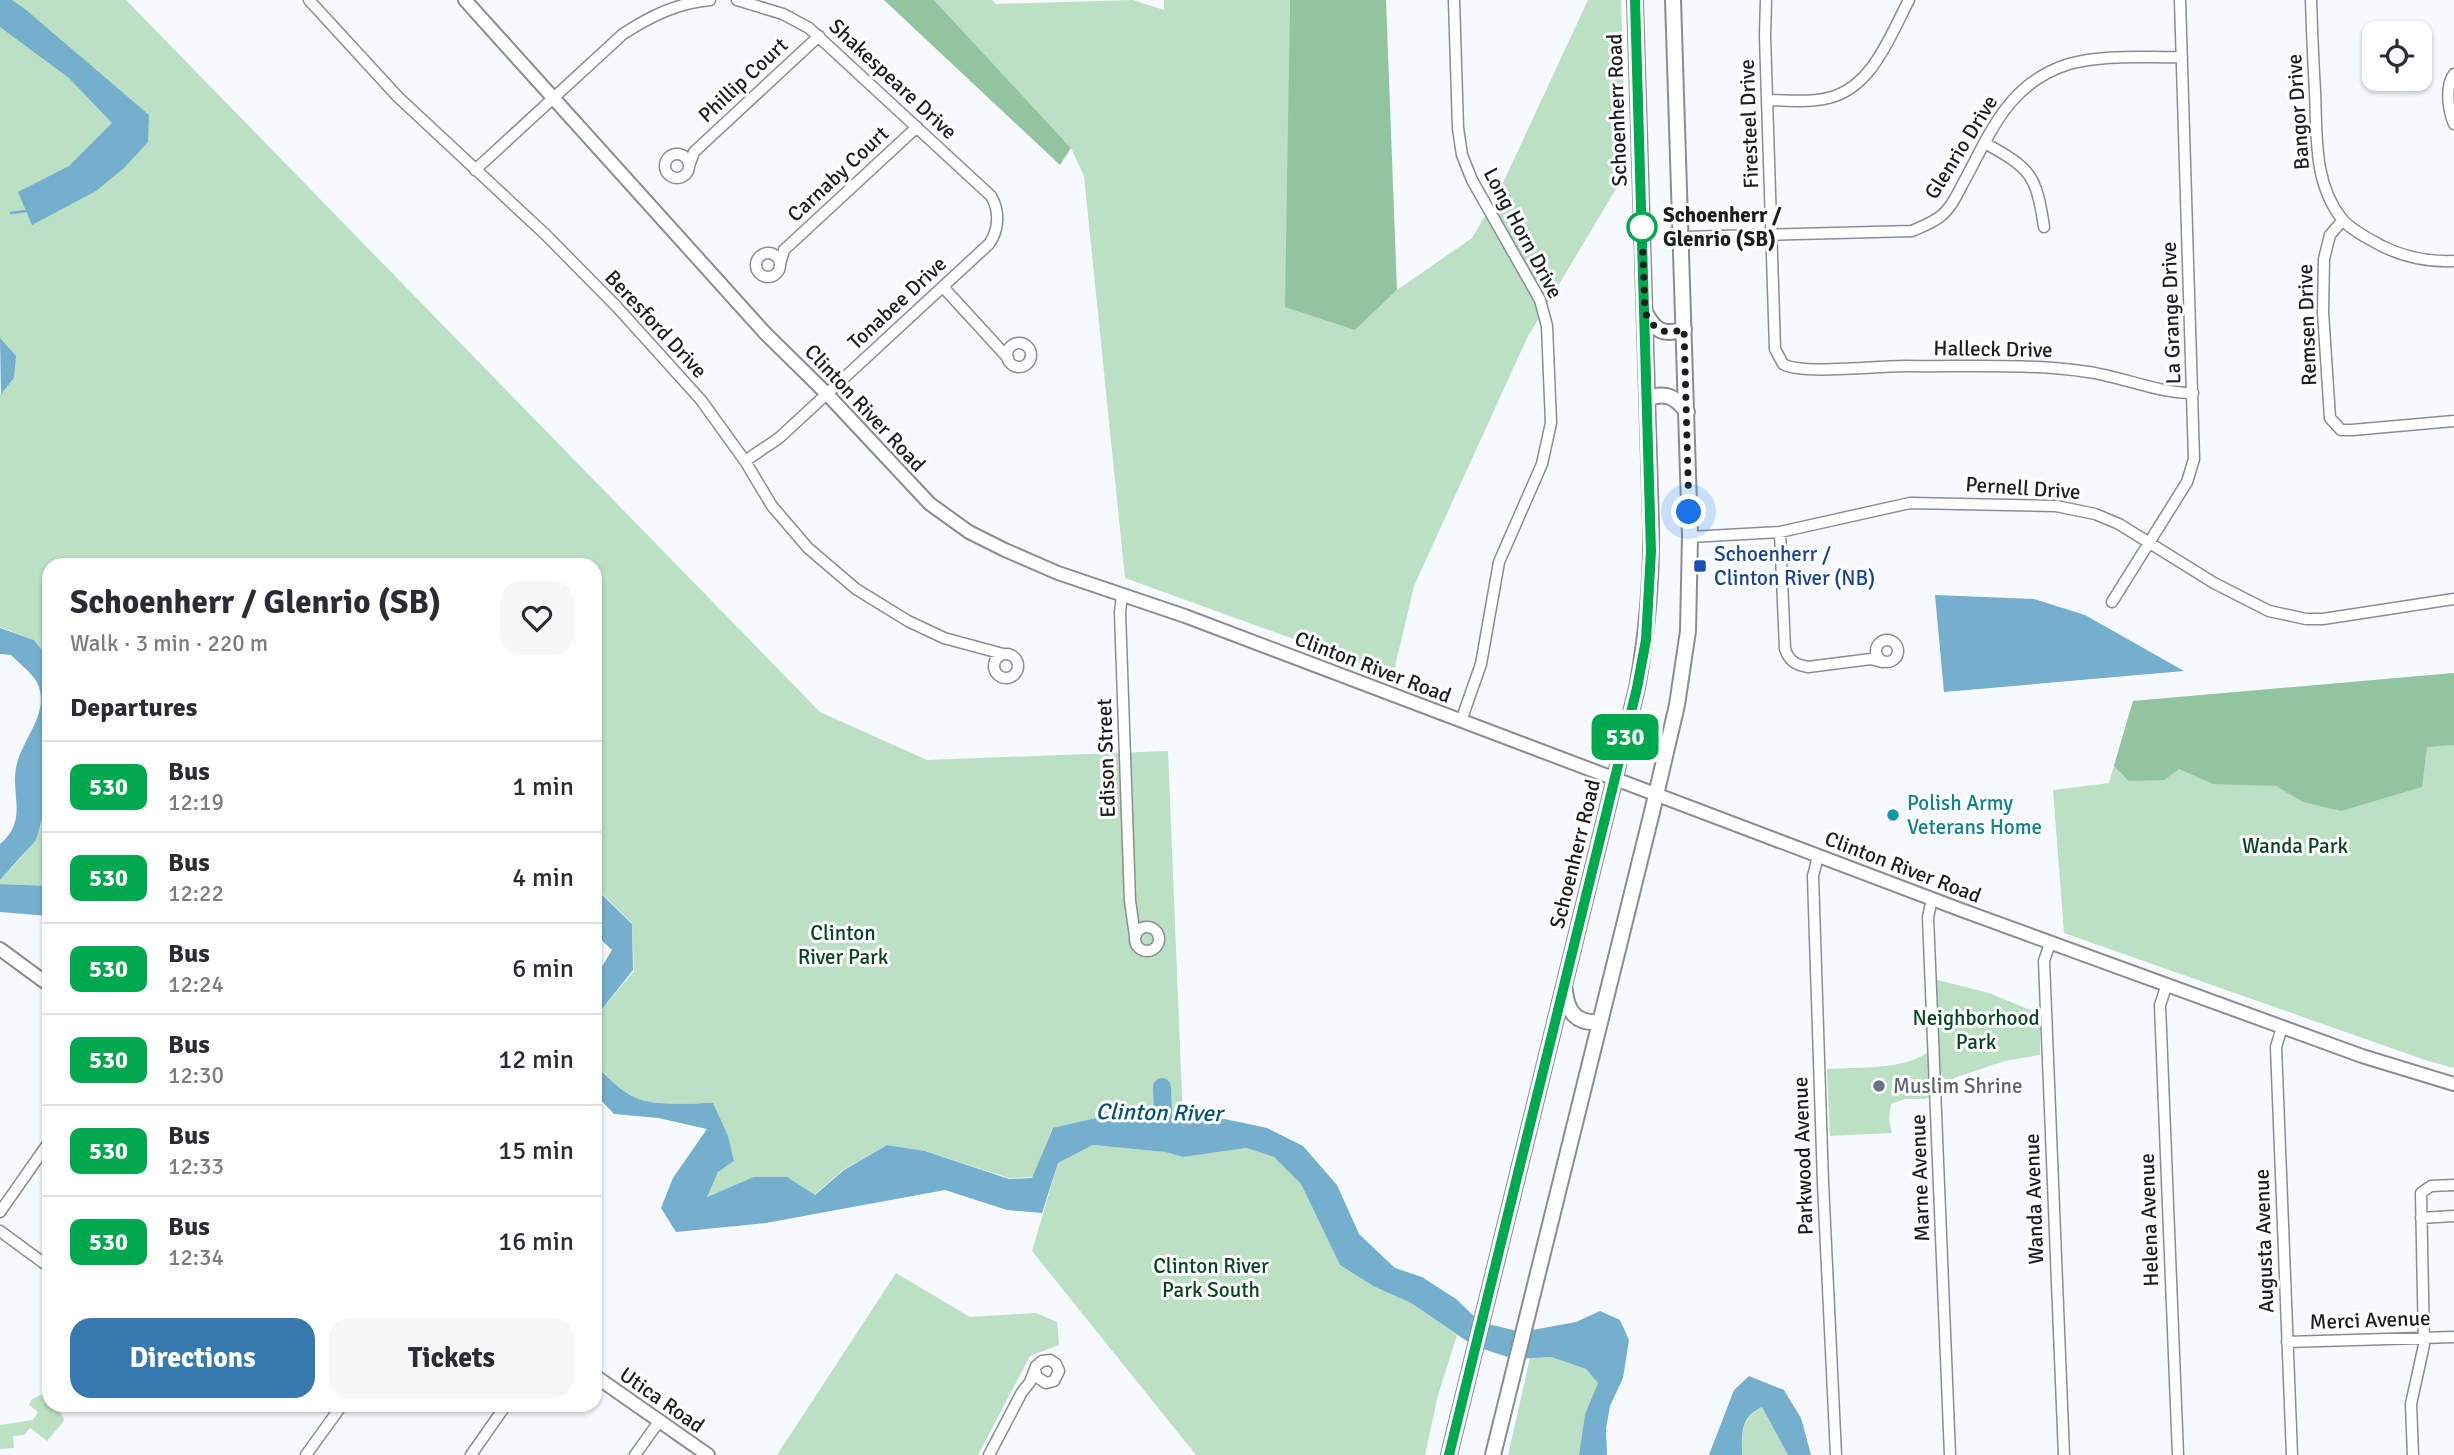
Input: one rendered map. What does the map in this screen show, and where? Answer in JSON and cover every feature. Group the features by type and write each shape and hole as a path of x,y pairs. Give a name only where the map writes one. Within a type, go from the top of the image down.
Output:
{"main road":[{"name":"Schoenherr Road","path":"1449,1455 1637,688 1648,617 1651,551 1635,0"},
{"path":"1493,1455 1656,794 1687,641 1690,537 1674,0"},
{"path":"1645,312 1651,323 1661,332 1684,329"},
{"path":"1647,399 1662,394 1668,396 1675,399 1686,412"},
{"path":"1564,986 1566,1002 1574,1016 1586,1022 1599,1022"}],"street":[{"name":"Beresford Drive","path":"309,0 398,97 546,235 617,307 701,400 745,461 772,506 793,532 848,582 908,621 944,638 1003,654"},
{"name":"Clinton River Road","path":"465,0 765,333 827,394 903,478 956,524 1005,550 1058,573 1185,616 2050,943 2397,1068 2454,1084"},
{"path":"475,170 623,34 669,8 710,0"},
{"name":"Shakespeare Drive","path":"737,0 783,14 819,36 991,196 997,209 997,219"},
{"name":"Long Horn Drive","path":"1454,0 1460,143 1472,180 1541,300 1547,326 1551,423 1542,464 1499,562 1481,664 1461,721"},
{"name":"Firesteel Drive","path":"1766,0 1775,349 1779,360 1789,368"},
{"path":"1768,100 1826,99 1843,94 1856,85 1878,57 1909,0"},
{"name":"La Grange Drive","path":"2112,602 2192,470 2195,439 2179,0"},
{"name":"Bangor Drive","path":"2311,0 2319,166 2330,197 2343,220 2389,249 2429,260 2454,261"},
{"name":"Phillip Court","path":"689,166 694,152 819,36"},
{"name":"Glenrio Drive","path":"1681,237 1912,231 1941,216 1953,201 1998,120 2028,83 2071,63 2096,59 2182,57"},
{"path":"2454,74 2448,83 2454,124"},
{"name":"Carnaby Court","path":"770,253 784,250 918,127"},
{"path":"1985,143 2019,163 2028,172 2038,192 2044,227"},
{"name":"Phillip Court","path":"679,155 694,152"},
{"path":"679,155 686,158 689,166 687,173 681,178 667,173 666,166 668,159 679,155"},
{"name":"Tonabee Drive","path":"745,461 779,438 989,244 995,233 997,219"},
{"name":"Remsen Drive","path":"2343,220 2330,235 2323,259 2323,312 2330,418 2341,430 2371,430 2454,421"},
{"name":"Carnaby Court","path":"780,264 784,250"},
{"path":"770,253 777,257 780,264 778,272 772,276 764,276 758,272 756,265 759,258 770,253"},
{"path":"943,287 999,346 1012,364 1020,367 1027,364 1031,358 1026,345 999,346"},
{"path":"1008,358 1009,350 1014,344"},
{"name":"Halleck Drive","path":"1789,368 1808,370 1892,366 2065,369 2110,376 2167,391 2193,393"},
{"name":"Pernell Drive","path":"1690,537 1780,532 1910,503 2008,504 2076,509 2119,524 2240,597 2269,611 2323,619 2454,599"},
{"path":"1780,532 1785,649 1788,657 1800,666 1808,667 1871,659 1889,663 1896,659 1899,652 1897,645 1891,640 1883,641 1871,659"},
{"name":"Edison Street","path":"1122,595 1120,612 1130,901 1135,936"},
{"path":"983,649 997,674 1004,678 1015,674 1018,667 1017,660 1011,655 1003,654 996,659 994,666"},
{"path":"1876,649 1882,662"},
{"name":"Parkwood Avenue","path":"1818,856 1813,872 1813,890 1836,1455"},
{"name":"Marne Avenue","path":"1932,899 1928,917 1950,1455"},
{"path":"1134,919 1154,930 1158,936 1155,947 1149,950 1141,949 1135,936 1140,929 1147,927"},
{"name":"Wanda Avenue","path":"2050,943 2044,961 2064,1455"},
{"path":"0,948 42,980"},
{"name":"Helena Avenue","path":"2167,984 2160,1005 2178,1455"},
{"name":"Augusta Avenue","path":"2282,1027 2276,1046 2292,1455"},
{"path":"0,1212 42,1152"},
{"path":"2413,1455 2412,1404 2422,1363 2424,1338 2421,1193 2426,1188 2454,1185"},
{"path":"2421,1218 2454,1216"},
{"path":"0,1231 42,1261"},
{"name":"Merci Avenue","path":"2287,1342 2454,1337"},
{"path":"989,1455 1039,1363 1053,1361 1058,1367 1058,1375 1054,1381 1030,1382"},
{"path":"1035,1370 1042,1382"},
{"name":"Utica Road","path":"602,1381 708,1455"},
{"path":"306,1455 337,1412"},
{"path":"471,1455 501,1412"},
{"path":"635,1455 660,1420"}],"green space":[{"name":"Clinton River Park","path":"0,0 126,0 820,712 927,760 1168,751 1183,1121 1141,1121 1121,1112 1052,1129 1033,1177 1009,1178 925,1151 887,1145 843,1170 814,1195 786,1177 754,1178 706,1197 718,1172 734,1161 713,1103 673,1104 642,1100 623,1091 602,1071 602,1010 634,971 632,923 602,894 602,558 42,558 42,650 34,640 0,627 0,394 14,378 0,338"},
{"path":"884,0 934,0 1071,148 1060,165"},
{"path":"934,0 992,0 996,4 1133,0 1164,10 1164,0 1290,0 1288,179 1355,330 1397,290 1472,238 1496,198 1588,0 1621,0 1626,172 1527,338 1414,586 1393,675 1125,578 1084,176 1071,148"},
{"path":"1290,0 1386,0 1397,290 1355,330 1285,307"},
{"name":"Wanda Park","path":"2454,673 2454,1068 2064,933 2053,790 2109,783 2133,701"},
{"path":"2454,673 2454,745 2427,747 2422,787 2341,811 2303,802 2276,786 2213,784 2179,769 2164,780 2129,781 2114,766 2133,701"},
{"path":"42,821 42,886 0,884 0,880 33,842"},
{"name":"Neighborhood Park","path":"1934,979 1989,993 2040,1014 2040,1055 2005,1061 1954,1078 1926,1099 1905,1099 1891,1104 1889,1119 1892,1133 1830,1136 1827,1069 1902,1063 1926,1053 1939,1039"},
{"name":"Clinton River Park South","path":"1093,1145 1165,1152 1183,1157 1246,1148 1274,1157 1301,1184 1340,1265 1373,1286 1411,1303 1457,1335 1438,1395 1425,1455 1196,1455 1032,1251 1058,1163"},
{"path":"896,1273 970,1317 1036,1313 1057,1322 1059,1345 1030,1356 978,1455 777,1455"},
{"path":"1551,1357 1586,1369 1598,1383 1585,1414 1579,1455 1508,1455 1530,1358"},
{"path":"42,1394 42,1412 60,1412 63,1422 47,1441 30,1428 24,1435 13,1436 14,1448 0,1449 0,1425 33,1420 38,1412 29,1405 32,1399"},
{"path":"1762,1407 1788,1455 1742,1455 1746,1421"}],"water":[{"path":"0,0 12,0 25,9 149,115 148,142 124,168 96,191 32,225 18,192 69,166 112,123 69,78 0,27"},
{"path":"0,338 16,356 14,378 1,394"},
{"path":"1935,595 2034,599 2085,615 2184,671 1944,692"},
{"path":"0,628 34,640 42,650 42,820 36,840 0,880 0,844 9,835 16,817 16,768 37,718 41,698 39,687 31,674 11,655 0,654"},
{"path":"0,884 42,886 42,915 0,912"},
{"path":"602,895 632,924 633,970 602,1009 602,966 612,950 602,941"},
{"path":"602,1072 623,1091 642,1100 673,1104 713,1103 728,1136 734,1161 718,1172 707,1197 754,1177 787,1177 815,1195 844,1170 887,1145 925,1151 1009,1179 1032,1178 1053,1128 1122,1112 1141,1120 1225,1119 1267,1128 1303,1146 1337,1185 1359,1234 1395,1268 1422,1277 1456,1299 1480,1322 1521,1332 1576,1322 1600,1311 1620,1320 1629,1340 1623,1378 1610,1406 1606,1429 1607,1455 1579,1455 1585,1414 1598,1383 1586,1369 1551,1357 1514,1359 1474,1346 1411,1303 1373,1286 1340,1265 1301,1184 1274,1157 1246,1148 1183,1157 1165,1152 1093,1145 1058,1163 1042,1213 1007,1210 945,1190 766,1223 676,1232 661,1208 673,1178 707,1129 658,1118 614,1114 602,1101"},
{"path":"1749,1376 1784,1390 1801,1418 1811,1455 1788,1455 1762,1407 1746,1421 1742,1455 1709,1455 1734,1390"}],"waterway":[{"path":"11,213 26,211"},
{"name":"Clinton River","path":"1162,1087 1163,1120 1176,1139"}],"bus line":[{"name":"530","path":"1449,1455 1637,688 1646,640 1651,551 1635,0"}],"place":[{"name":"Schoenherr / Glenrio (SB)","path":"1642,227"},
{"name":"Schoenherr / Clinton River (NB)","path":"1700,566"},
{"name":"Polish Army Veterans Home","path":"1893,815"},
{"name":"Muslim Shrine","path":"1879,1086"}],"route":[{"path":"1642,227 1645,312 1651,323 1661,332 1684,329 1689,512"}]}
